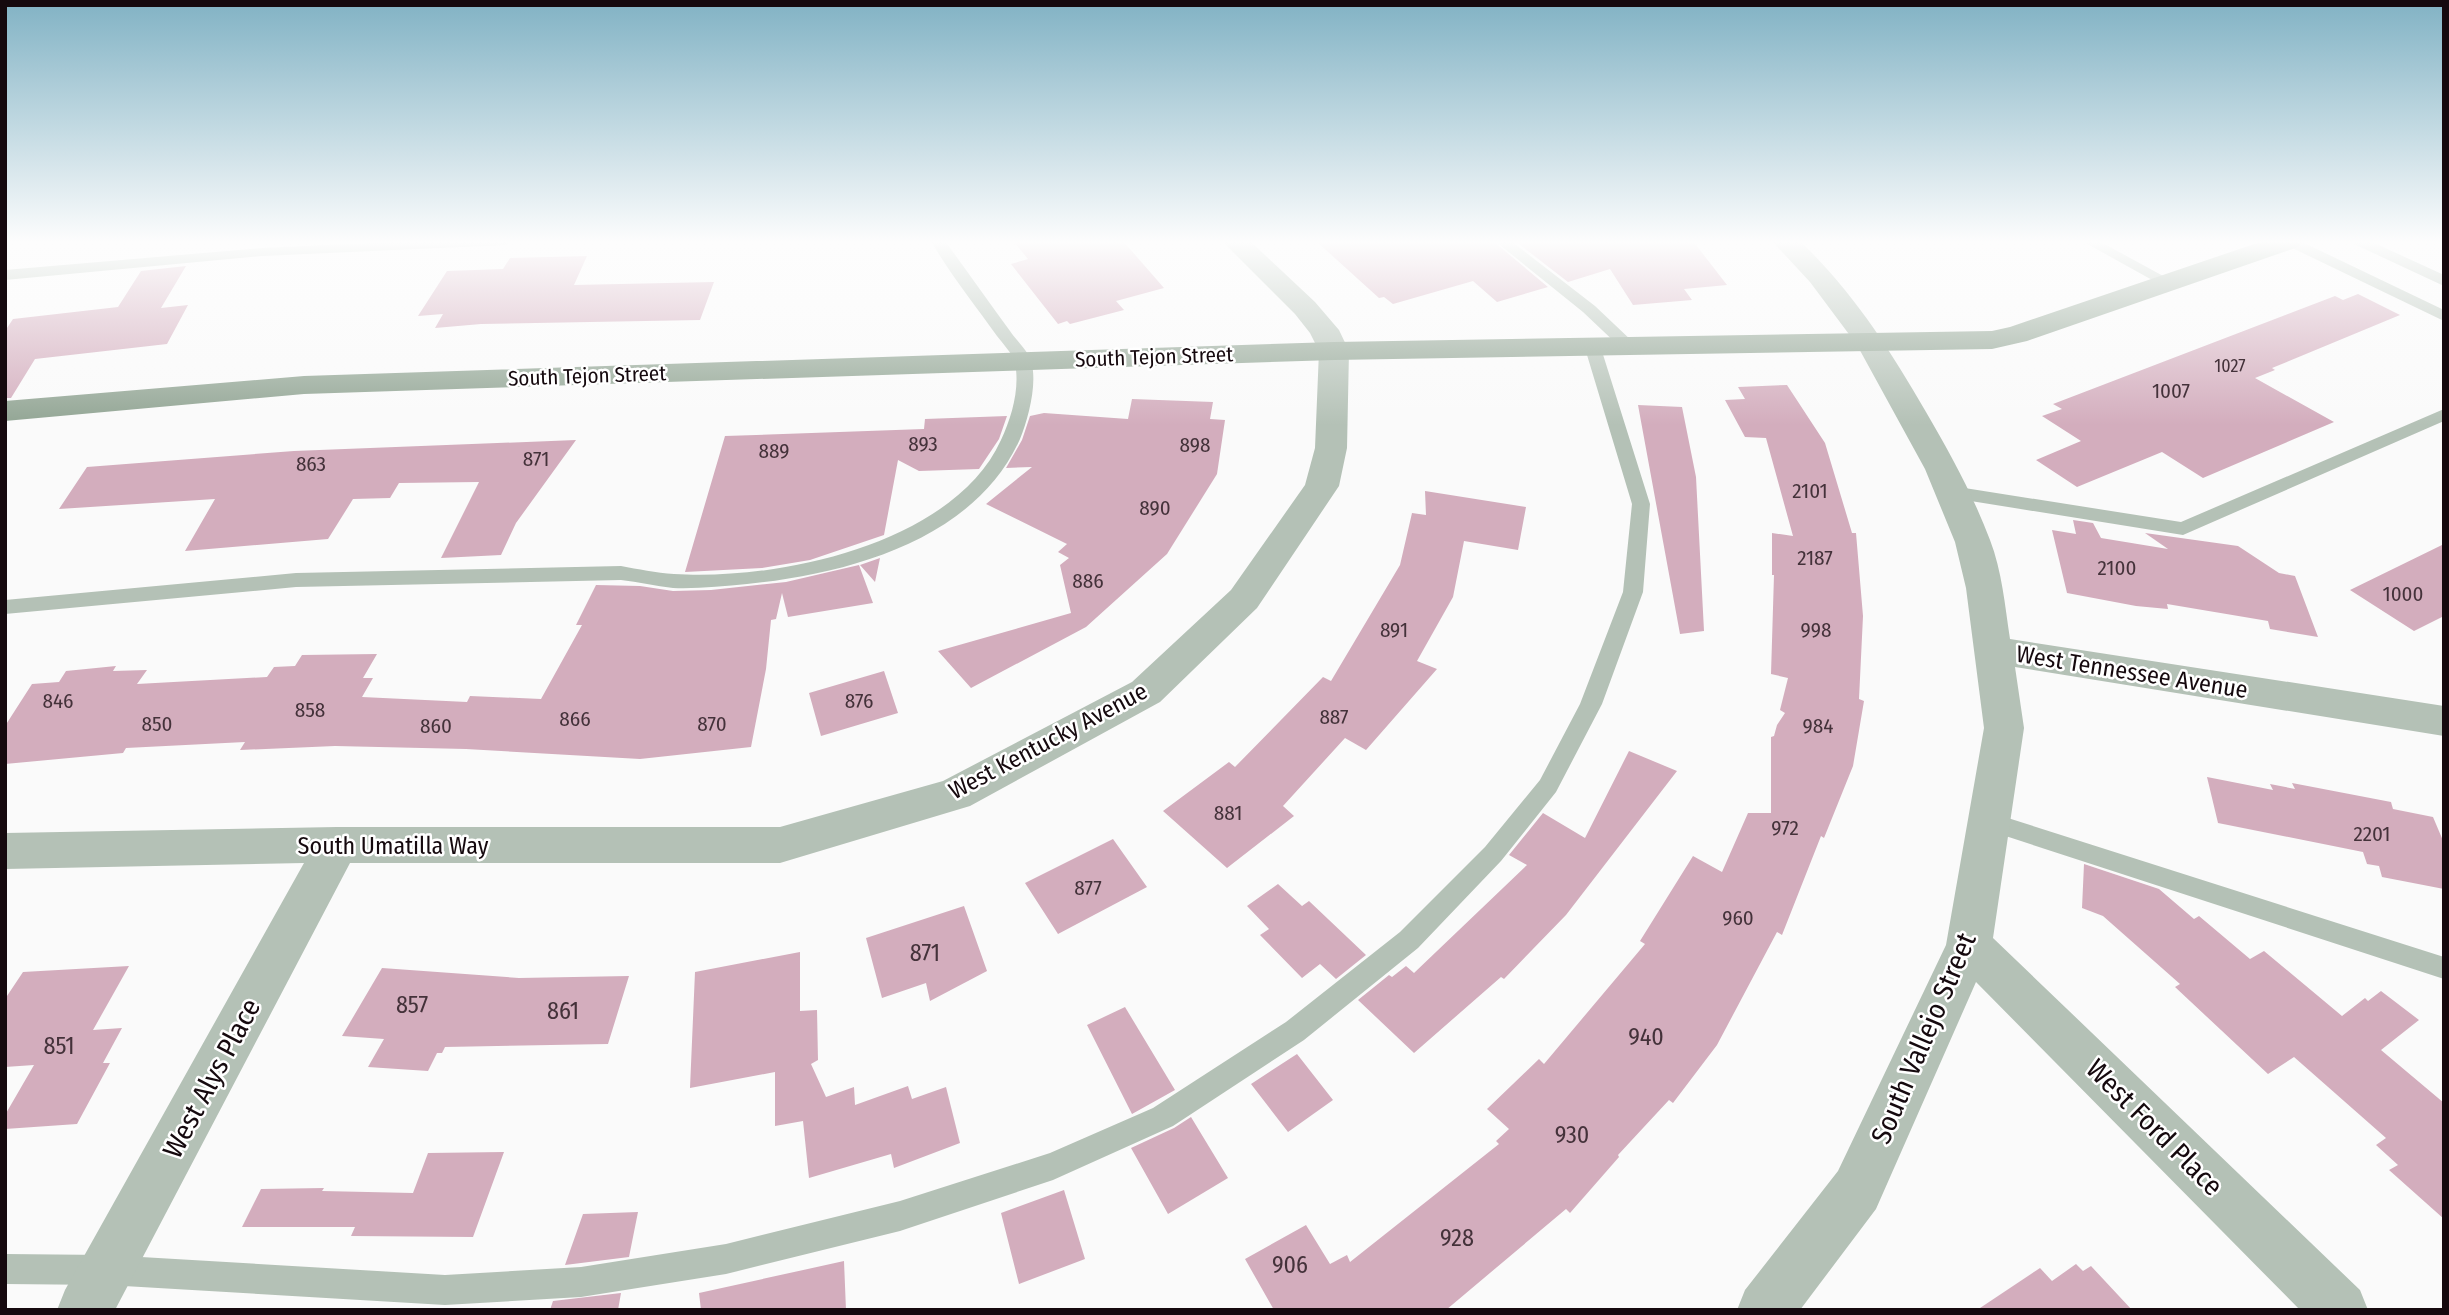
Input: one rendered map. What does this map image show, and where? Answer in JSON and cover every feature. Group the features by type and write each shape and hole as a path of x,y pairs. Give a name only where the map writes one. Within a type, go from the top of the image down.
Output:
{"street":[{"path":"1300,302 1324,330 1334,351"},
{"name":"West Tennessee Avenue","path":"1840,302 1871,343 1942,469 1973,542 1984,588 1992,650 2444,721"},
{"name":"South Tejon Street","path":"5,411 304,385 1334,351 1992,340 2017,335 2112,302"},
{"name":"West Kentucky Avenue","path":"780,845 956,794 1146,692 1244,599 1322,486 1331,448 1334,351"},
{"name":"South Vallejo Street","path":"1765,1310 1857,1190 1969,945 2004,728 1992,650"},
{"name":"West Alys Place","path":"96,1290 337,845"},
{"name":"South Umatilla Way","path":"5,851 337,845 780,845"},
{"name":"West Ford Place","path":"1969,945 2340,1310"}],"lane":[{"path":"5,607 296,580 621,573 674,581 720,580 799,572 846,561 930,525 964,499 1000,463 1017,425 1023,400 1023,361 982,302"},
{"path":"1581,302 1627,345"},
{"path":"2416,302 2444,316"},
{"path":"5,1269 96,1290 445,1290 581,1282 726,1259 900,1216 1053,1166 1163,1117 1294,1031 1409,940 1493,854 1548,786 1591,704 1633,592 1641,504 1592,345"},
{"path":"1952,492 2183,529 2444,414"},
{"path":"1989,821 2444,968"}],"building":[{"path":"121,302 164,302 161,308 188,305 167,344 35,359 11,398 5,398 5,331 13,319 118,307"},
{"path":"427,302 706,302 700,320 481,324 435,328 443,314 418,316"},
{"path":"1041,302 1117,302 1124,310 1070,324 1067,321 1058,324"},
{"path":"1631,302 1664,302 1633,305"},
{"path":"2318,302 2375,302 2400,315 2272,368 2275,370 2255,378 2334,422 2203,478 2162,452 2077,487 2036,460 2081,441 2042,416 2062,409 2053,404"},
{"path":"1787,385 1825,443 1852,533 1856,533 1863,616 1859,699 1864,701 1853,766 1824,838 1821,836 1782,935 1777,932 1717,1045 1673,1103 1669,1100 1618,1155 1570,1213 1566,1209 1446,1310 1274,1310 1245,1259 1306,1225 1330,1264 1347,1255 1350,1262 1499,1144 1496,1141 1509,1129 1487,1109 1539,1059 1544,1064 1645,944 1640,941 1693,856 1722,872 1748,813 1771,813 1771,737 1785,713 1780,710 1788,678 1771,674 1774,575 1772,533 1793,536 1766,438 1745,437 1725,400 1745,399 1738,387"},
{"path":"1132,399 1213,402 1210,419 1225,420 1217,474 1167,554 1086,627 971,688 938,651 1071,613 1060,565 1069,558 1058,552 1067,544 986,504 1032,467 1006,468 1022,440 1030,416 1044,413 1128,419"},
{"path":"1638,405 1682,407 1696,477 1704,631 1680,634"},
{"path":"1007,416 999,439 979,469 919,471 898,460 884,535 810,560 762,568 685,572 725,436 924,429 925,419"},
{"path":"576,440 516,523 501,555 441,558 479,482 399,483 390,498 353,499 328,539 185,551 215,499 59,509 87,467 294,451"},
{"path":"1425,491 1526,507 1518,550 1464,541 1453,597 1417,661 1437,669 1366,750 1345,738 1283,806 1294,816 1227,868 1163,811 1229,762 1235,767 1323,677 1331,681 1400,565 1412,513 1426,515"},
{"path":"2073,520 2093,523 2101,538 2168,549 2145,533 2238,546 2279,573 2295,576 2318,637 2270,629 2268,621 2167,604 2168,609 2136,606 2067,593 2052,530 2076,534"},
{"path":"2444,544 2444,616 2414,631 2350,590"},
{"path":"880,558 875,582 860,565"},
{"path":"859,565 873,603 788,617 782,593 776,619 771,620 766,669 751,747 640,759 466,749 335,746 240,750 245,742 126,748 123,753 5,764 5,726 32,684 59,682 66,671 116,666 113,671 147,670 137,684 267,677 274,667 295,666 302,655 377,654 363,678 373,678 362,697 467,702 470,696 541,699 582,625 576,625 596,585 640,586 673,591 711,590 786,582"},
{"path":"884,671 898,713 821,736 809,693"},
{"path":"1629,751 1677,771 1566,915 1504,979 1501,977 1414,1053 1358,1000 1389,975 1392,977 1406,966 1414,973 1527,865 1509,855 1543,813 1585,838"},
{"path":"2207,777 2273,790 2270,784 2295,789 2292,783 2391,802 2393,809 2433,817 2444,843 2444,889 2382,877 2379,866 2367,864 2363,852 2218,823"},
{"path":"1113,839 1147,887 1058,934 1025,883"},
{"path":"2084,864 2159,889 2194,919 2199,916 2250,959 2264,951 2342,1016 2365,998 2368,1001 2381,991 2419,1020 2381,1050 2444,1103 2444,1219 2389,1170 2398,1165 2376,1145 2386,1138 2294,1057 2268,1074 2175,987 2180,984 2103,916 2082,908"},
{"path":"1278,884 1302,906 1309,901 1366,955 1336,979 1320,964 1302,978 1260,935 1269,929 1247,906"},
{"path":"964,906 987,971 930,1001 926,983 882,998 866,938"},
{"path":"800,952 800,1011 817,1010 818,1060 811,1064 826,1097 854,1087 855,1105 908,1086 912,1099 946,1087 960,1143 894,1168 891,1154 809,1178 803,1121 775,1126 775,1072 690,1088 695,972"},
{"path":"129,966 93,1030 122,1028 103,1063 110,1063 77,1124 5,1129 5,1115 34,1065 5,1067 5,999 23,972"},
{"path":"382,968 519,978 629,976 608,1044 445,1047 442,1053 437,1053 428,1071 368,1067 384,1039 342,1036"},
{"path":"1125,1007 1175,1090 1132,1114 1087,1025"},
{"path":"1297,1054 1333,1100 1288,1132 1251,1084"},
{"path":"1191,1117 1228,1178 1168,1214 1131,1148"},
{"path":"504,1152 473,1237 351,1236 355,1227 242,1227 261,1189 324,1188 322,1191 413,1193 428,1153"},
{"path":"1064,1190 1085,1259 1019,1284 1001,1213"},
{"path":"638,1212 629,1257 565,1265 583,1214"},
{"path":"844,1261 846,1310 701,1310 699,1293"},
{"path":"2076,1264 2083,1271 2091,1266 2132,1310 1977,1310 2040,1268 2052,1281"},
{"path":"621,1293 618,1310 550,1310 553,1301"}]}
